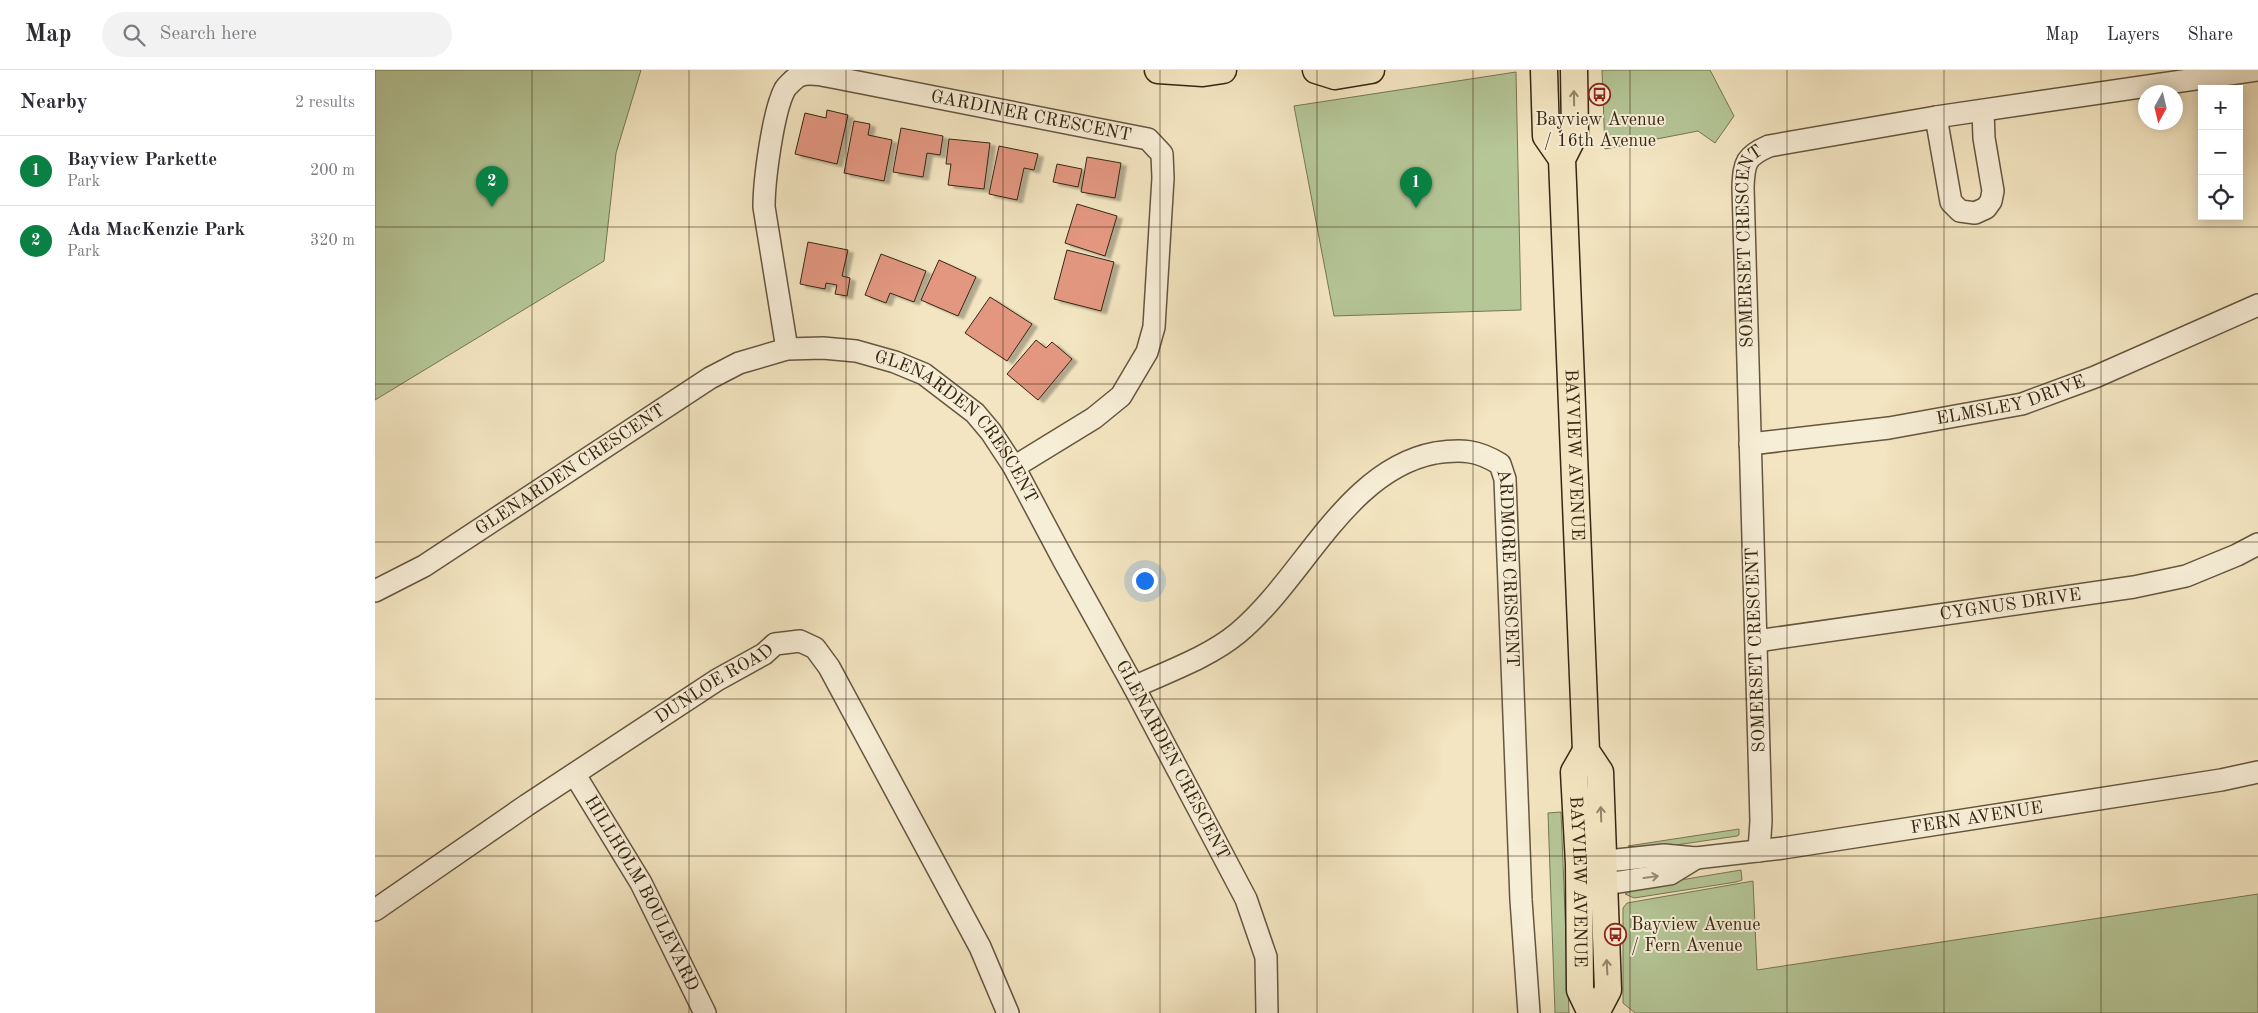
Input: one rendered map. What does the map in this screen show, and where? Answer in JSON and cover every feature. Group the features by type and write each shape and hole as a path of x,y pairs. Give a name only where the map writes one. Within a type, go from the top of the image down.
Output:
{"main road":[{"path":"1158,70 1203,73 1223,70"},
{"path":"1316,70 1335,76 1371,70"},
{"path":"1544,70 1545,136 1563,159"},
{"name":"BAYVIEW AVENUE","path":"1574,70 1575,134 1563,159 1586,751 1574,772 1608,990 1596,1013"},
{"name":"BAYVIEW AVENUE","path":"1591,873 1580,990 1591,1013"}],"street":[{"name":"SOMERSET CRESCENT","path":"1759,851 1761,821 1744,168 1753,152 1769,146 1983,110 2257,70"},
{"name":"GARDINER CRESCENT","path":"787,349 764,207 764,190 777,113 785,88 799,76 816,74 1148,140 1163,154 1163,178 1154,327 1147,352 1121,396 1094,418 1014,467"},
{"path":"1936,118 1951,202 1960,211 1975,213 1986,208 1991,201 1993,191 1984,138 1983,110"},
{"name":"ELMSLEY DRIVE","path":"1750,444 1889,428 2022,404 2095,377 2258,305"},
{"name":"GLENARDEN CRESCENT","path":"375,591 424,566 710,378 739,363 787,349 823,348 856,351 895,362 924,374 975,413 991,432 1014,467 1135,687 1246,899 1266,957 1267,1013"},
{"name":"ARDMORE CRESCENT","path":"1135,687 1217,648 1239,632 1288,580 1356,496 1384,474 1415,457 1457,450 1483,454 1500,464 1505,479 1521,900 1529,1013"},
{"name":"CYGNUS DRIVE","path":"1757,641 2134,587 2186,576 2237,555 2258,544"},
{"name":"DUNLOE ROAD","path":"375,910 401,890 717,680 764,654 775,644 800,641 815,648 829,667 980,947 1008,1013"},
{"name":"FERN AVENUE","path":"1591,873 1670,874 1696,858 1759,851 2221,780 2258,772"},
{"name":"HILLHOLM BOULEVARD","path":"575,775 641,883 705,1013"}],"green space":[{"path":"375,70 641,70 616,153 604,261 375,400"},
{"path":"1602,70 1710,70 1734,116 1715,143 1698,131 1605,149"},
{"path":"1516,72 1521,310 1334,316 1294,106"},
{"path":"1561,812 1569,1013 1555,1013 1548,813"},
{"path":"1739,829 1739,835 1737,836 1649,849 1628,846"},
{"path":"1741,870 1742,880 1736,882 1634,898 1625,894 1644,886"},
{"path":"1753,881 1757,970 2258,894 2258,1013 1635,1013 1623,1003 1623,908 1627,903"}],"building":[{"path":"827,110 848,115 837,164 795,154 805,113 826,118"},
{"path":"854,121 870,124 868,135 892,140 884,181 844,173"},
{"path":"901,128 943,136 940,155 927,153 923,177 893,172"},
{"path":"949,139 990,143 984,189 948,185 951,164 946,164"},
{"path":"999,146 1038,154 1034,170 1024,168 1017,200 989,194"},
{"path":"1087,157 1121,163 1115,198 1081,192"},
{"path":"1057,164 1082,169 1078,187 1053,182"},
{"path":"1077,204 1117,216 1105,256 1065,243"},
{"path":"808,242 848,250 842,276 850,278 847,296 835,294 837,285 826,283 825,289 800,284"},
{"path":"1067,250 1114,262 1101,311 1054,299"},
{"path":"881,254 926,271 914,302 890,293 886,303 865,295"},
{"path":"939,260 976,277 958,316 921,300"},
{"path":"990,297 1032,324 1007,361 965,333"},
{"path":"1036,340 1046,348 1052,342 1072,359 1038,400 1007,374"}],"place":[{"name":"Bayview Avenue / 16th Avenue","path":"1600,95"},
{"name":"Ada MacKenzie Park","path":"492,207"},
{"name":"Bayview Parkette","path":"1416,208"},
{"name":"Bayview Avenue / Fern Avenue","path":"1615,935"}]}
